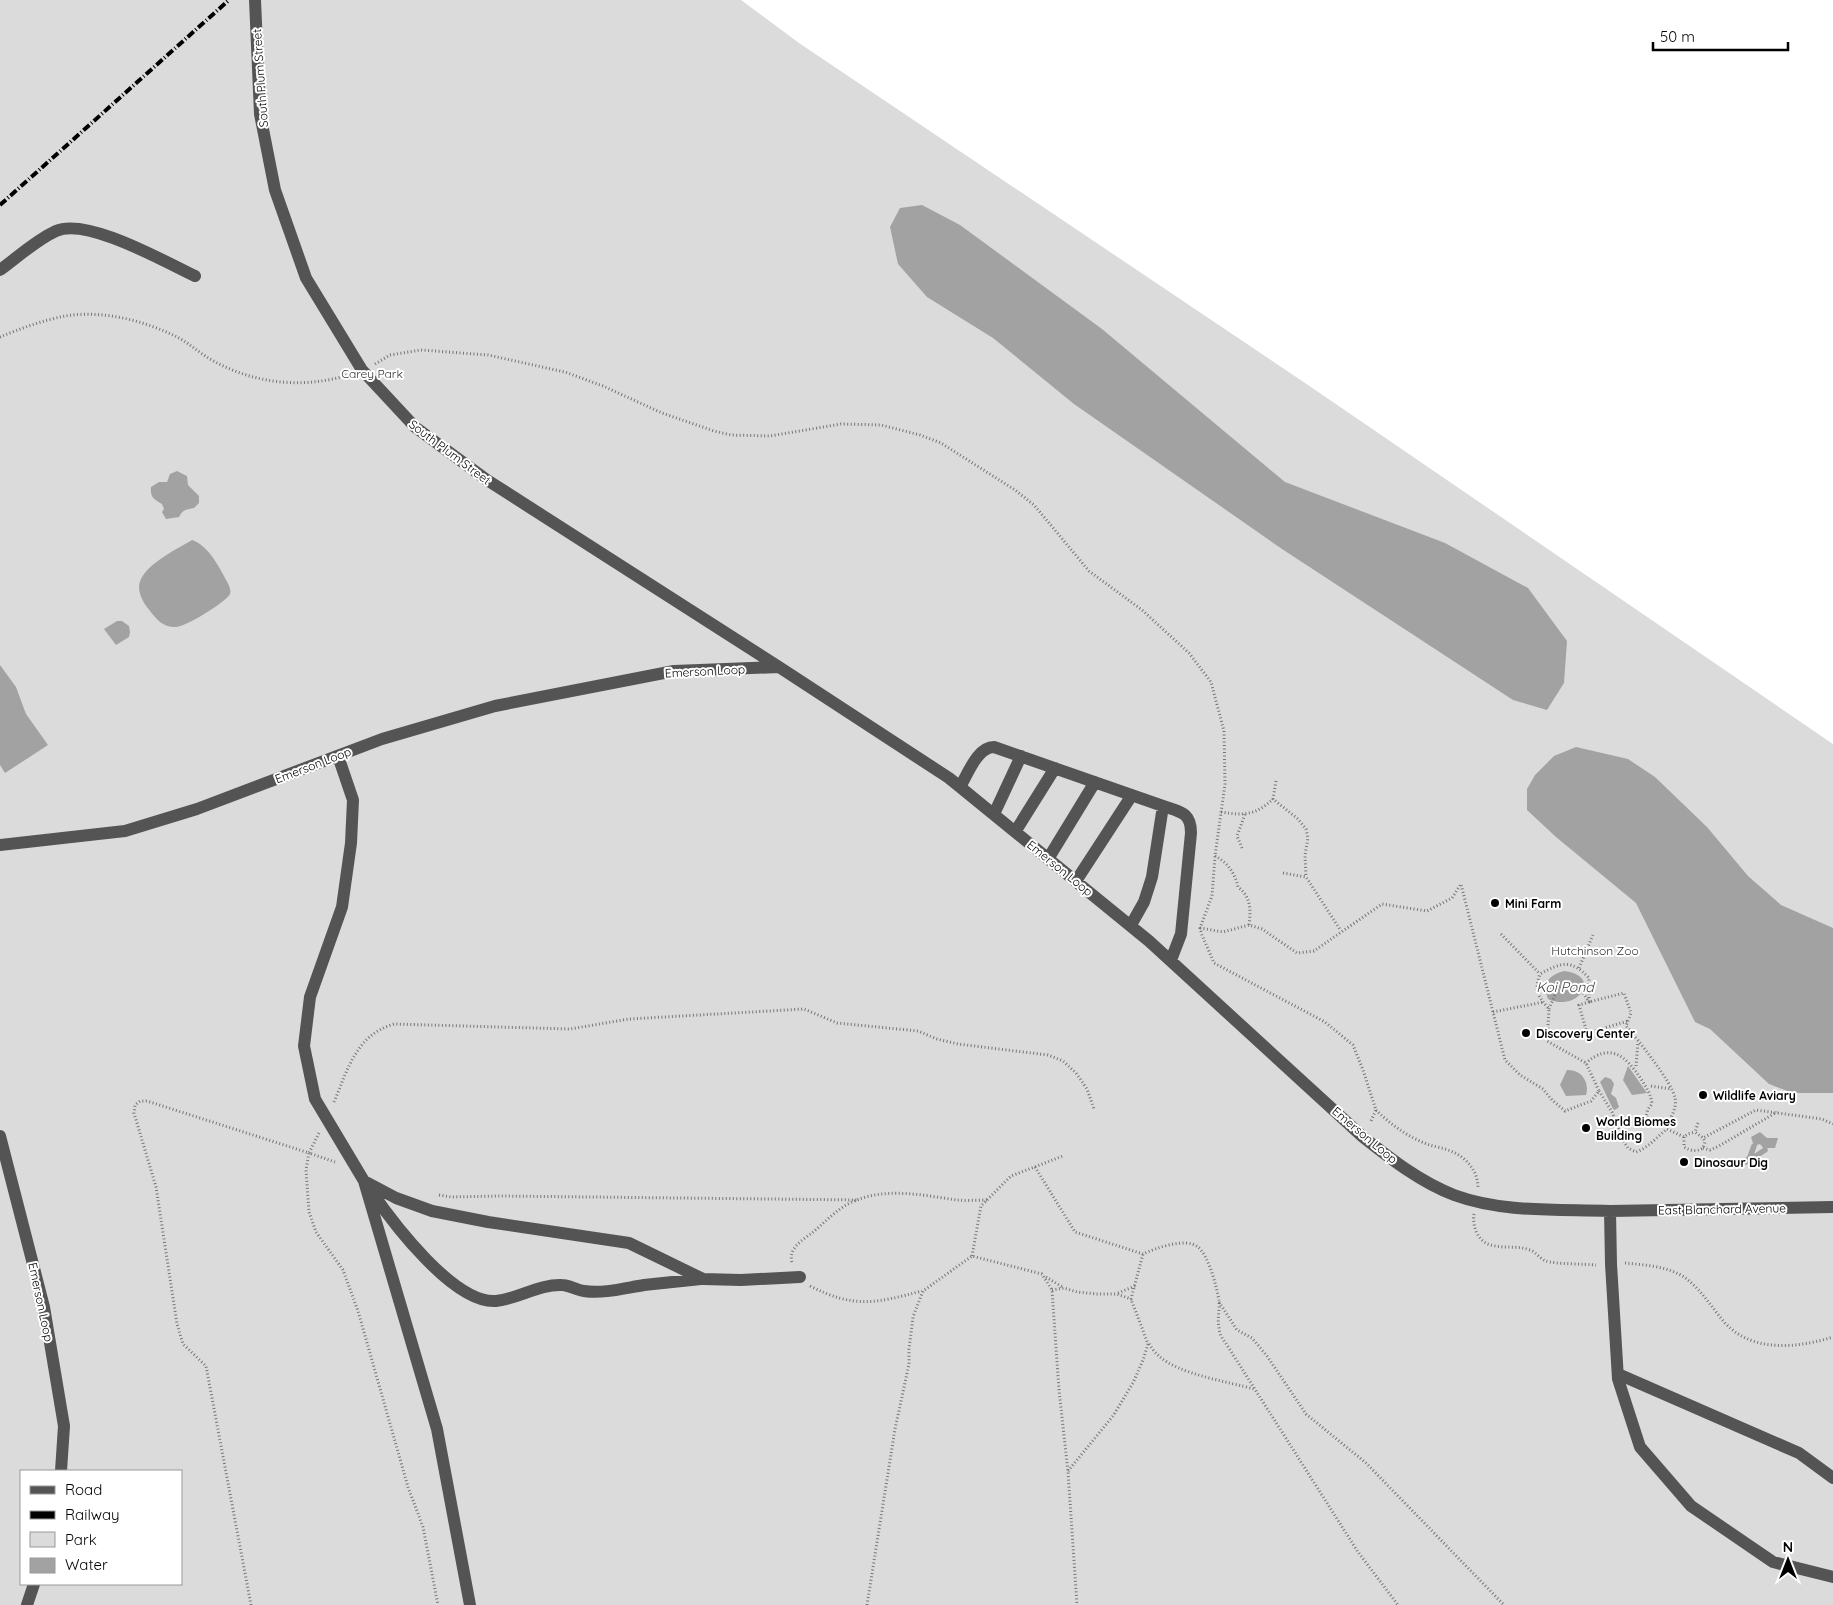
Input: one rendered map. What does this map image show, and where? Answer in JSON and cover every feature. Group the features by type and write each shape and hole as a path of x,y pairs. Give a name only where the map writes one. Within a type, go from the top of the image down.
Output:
{"street":[{"name":"South Plum Street","path":"255,0 260,114 275,190 306,278 362,370 415,427 486,480 779,667"},
{"path":"0,270 30,247 58,230 80,228 126,243 195,276"},
{"name":"Emerson Loop","path":"0,845 125,831 197,809 382,739 495,706 674,671 779,667 949,778 1131,925 1363,1137 1389,1158 1421,1179 1452,1194 1475,1202 1503,1207 1610,1211"},
{"path":"960,787 982,751 988,747 994,747 1184,813 1189,817 1191,833 1181,934 1171,960"},
{"path":"338,756 353,800 351,844 342,907 310,998 304,1046 315,1099 326,1119 385,1212 420,1253 447,1279 471,1296 493,1301 514,1298 544,1287 563,1285 584,1291 614,1290 702,1279 741,1280 800,1277"},
{"path":"994,814 1021,756"},
{"path":"1015,832 1055,768"},
{"path":"1048,859 1095,782"},
{"path":"1076,881 1132,795"},
{"path":"1131,925 1144,902 1152,877 1163,806"},
{"name":"Emerson Loop","path":"0,1136 44,1307 64,1426 61,1470"},
{"path":"361,1175 396,1198 432,1212 630,1243 702,1279"},
{"path":"361,1175 437,1429 470,1605"},
{"name":"East Blanchard Avenue","path":"1610,1211 1833,1207"},
{"path":"1610,1211 1611,1264 1618,1374 1640,1447 1691,1506 1773,1562 1833,1577"},
{"path":"1618,1374 1799,1453 1833,1478"},
{"path":"27,1605 34,1585"}],"path":[{"path":"0,337 65,316 116,316 155,327 177,336 211,359 236,372 263,380 296,384 318,382 345,376 362,370 390,355 403,352 421,350 488,355 565,372 597,383 662,413 731,435 770,436 841,424 882,425 920,435 941,443 1034,505 1089,571 1142,610 1189,653 1211,682 1224,731 1225,784 1214,856 1212,896 1200,928 1214,963 1325,1022 1353,1045 1376,1110 1383,1118 1404,1133 1427,1144 1453,1151 1466,1161 1475,1171 1478,1180 1478,1190"},
{"path":"1221,812 1245,814 1264,808 1273,799 1276,781"},
{"path":"1273,799 1298,819 1306,829 1308,838 1305,855 1306,877 1341,931"},
{"path":"1242,848 1237,836 1245,814"},
{"path":"1214,856 1225,861 1237,882 1238,888 1243,891 1247,898 1250,905 1249,925"},
{"path":"1283,873 1306,877"},
{"path":"1200,928 1223,932 1249,925 1262,930 1297,953 1314,951 1382,904 1427,912 1452,898 1461,884 1505,1060 1520,1075 1543,1089 1565,1111 1591,1102 1599,1091"},
{"path":"1501,934 1540,974"},
{"path":"1579,968 1593,935"},
{"path":"1549,1009 1538,995 1537,983 1540,974 1557,965 1573,965 1589,978 1589,1002"},
{"path":"1589,1002 1584,994 1571,983 1558,988 1549,1009 1547,1041 1586,1063 1599,1091 1612,1112 1628,1148 1636,1152 1642,1150 1667,1129 1667,1124 1675,1106 1675,1098 1667,1079 1626,1026 1628,1021 1631,1013 1624,993 1579,1005 1587,1034 1628,1021"},
{"path":"1493,1012 1544,1002"},
{"path":"438,1605 423,1527 408,1487 358,1311 343,1270 316,1232 309,1212 306,1170 309,1153 356,1052 368,1036 382,1027 394,1024 570,1029 629,1019 804,1009 837,1023 918,1031 937,1039 958,1044 1048,1055 1063,1061 1076,1073 1087,1089 1094,1109"},
{"path":"1636,1066 1638,1041"},
{"path":"1586,1063 1594,1056 1604,1052 1625,1058 1652,1097 1652,1104 1646,1116 1651,1123 1658,1126 1667,1124"},
{"path":"1651,1086 1671,1090"},
{"path":"251,1605 206,1366 183,1344 177,1324 156,1187 134,1113 135,1105 140,1101 147,1101 309,1153 361,1175"},
{"path":"1363,1137 1376,1110"},
{"path":"1703,1138 1756,1110 1822,1118 1833,1124"},
{"path":"1695,1132 1688,1134 1684,1138 1684,1147 1697,1151 1703,1148 1710,1150 1778,1112"},
{"path":"1695,1132 1698,1123"},
{"path":"1667,1129 1684,1138"},
{"path":"1695,1132 1705,1142 1703,1148"},
{"path":"987,1200 958,1200 937,1196 892,1193 869,1196 847,1205 796,1245 791,1258 794,1272 809,1286 830,1297 855,1303 887,1300 923,1291 972,1256 981,1206 987,1200 1011,1176 1063,1156"},
{"path":"1035,1167 1075,1232 1143,1254 1162,1245 1184,1244 1197,1246 1204,1253 1212,1274 1219,1302 1219,1330 1224,1342 1358,1552 1398,1605"},
{"path":"436,1195 452,1197 859,1200"},
{"path":"1474,1211 1472,1223 1474,1228 1481,1239 1490,1245 1516,1246 1532,1250 1546,1262 1600,1265 1623,1263 1660,1268 1683,1277 1695,1287 1726,1324 1754,1342 1786,1346 1833,1337"},
{"path":"1143,1254 1131,1299 1148,1344 1159,1356 1171,1364 1190,1372 1254,1390"},
{"path":"972,1256 1042,1274 1064,1288 1077,1292 1117,1294 1131,1299"},
{"path":"1042,1274 1052,1290 1059,1390 1068,1472 1077,1605"},
{"path":"1117,1294 1135,1286"},
{"path":"1052,1290 1064,1288"},
{"path":"867,1605 895,1429 909,1364 909,1349 914,1317 923,1291"},
{"path":"1219,1302 1237,1330 1252,1338 1267,1356 1306,1414 1366,1463 1504,1605"},
{"path":"1068,1472 1118,1407 1133,1383 1148,1344"}],"green space":[{"path":"0,0 741,0 799,43 1308,385 1833,744 1833,1605 0,1605"}],"water":[{"path":"922,205 960,225 1102,329 1285,482 1445,543 1528,588 1567,641 1564,683 1547,710 1513,700 1282,549 1074,404 993,338 927,297 898,264 890,227 900,208"},
{"path":"177,471 187,476 188,485 199,496 199,503 194,508 183,511 179,517 166,519 162,512 164,509 162,504 152,496 151,487 159,482 167,482 170,474"},
{"path":"192,540 207,550 215,560 230,589 230,594 213,608 195,619 180,626 167,626 158,620 144,603 139,590 141,579 145,572 160,559"},
{"path":"117,621 122,621 129,626 130,632 129,637 116,645 104,629"},
{"path":"0,665 16,687 26,714 48,745 5,773 0,765"},
{"path":"1576,747 1628,759 1655,777 1707,827 1748,876 1781,905 1833,928 1833,1093 1793,1093 1769,1084 1710,1029 1695,1022 1636,903 1556,837 1527,810 1527,789 1535,775 1554,756"},
{"name":"Koi Pond","path":"1564,971 1576,974 1582,979 1584,985 1582,992 1569,1001 1559,1002 1548,999 1546,984 1548,980"},
{"path":"1628,1066 1647,1093 1632,1095 1623,1080"},
{"path":"1567,1070 1572,1070 1583,1077 1587,1085 1586,1095 1566,1096 1560,1085"},
{"path":"1605,1077 1611,1079 1614,1084 1611,1094 1616,1098 1619,1107 1615,1110 1600,1082"},
{"path":"1760,1132 1767,1138 1778,1138 1775,1148 1767,1148 1765,1150 1760,1144 1754,1146 1751,1137"}],"waterway":[{"path":"1732,1162 1746,1162 1754,1146"},
{"path":"1748,1161 1765,1150"}],"railway":[{"path":"0,205 229,0"}],"place":[{"name":"Mini Farm","path":"1495,903"},
{"name":"Discovery Center","path":"1526,1033"},
{"name":"Wildlife Aviary","path":"1703,1095"},
{"name":"World Biomes Building","path":"1586,1128"},
{"name":"Dinosaur Dig","path":"1684,1162"}],"park label":[{"name":"Carey Park","path":"372,373"},
{"name":"Hutchinson Zoo","path":"1595,950"}]}
